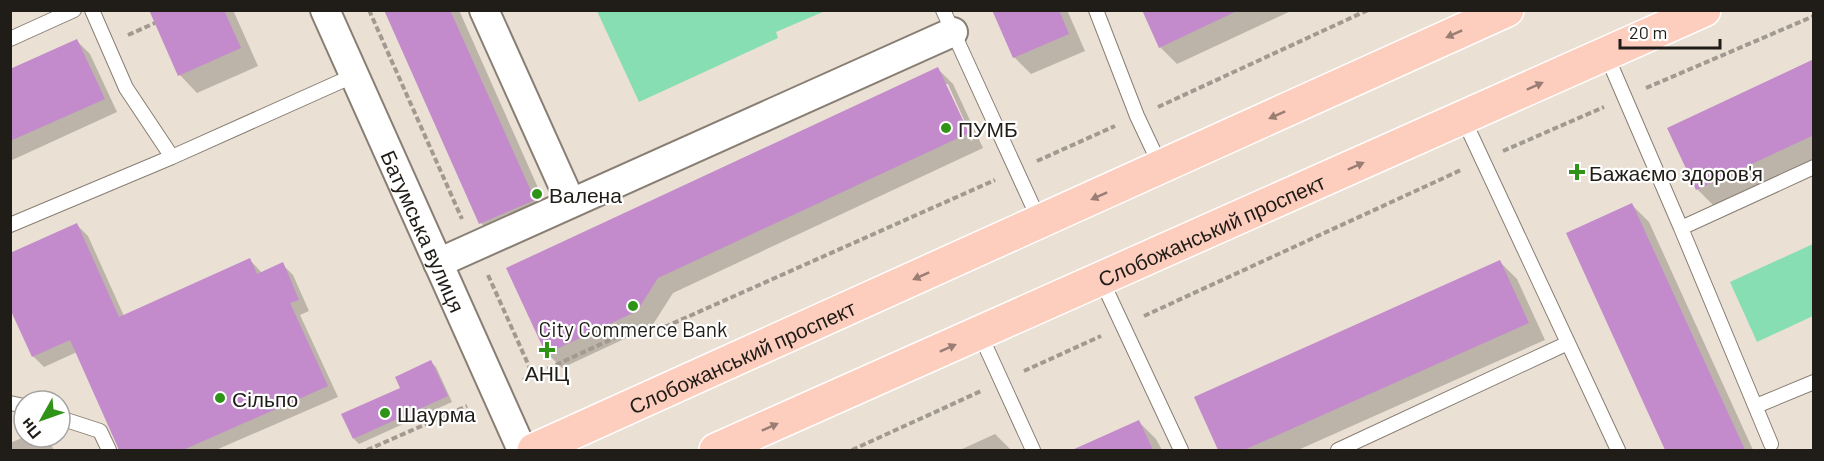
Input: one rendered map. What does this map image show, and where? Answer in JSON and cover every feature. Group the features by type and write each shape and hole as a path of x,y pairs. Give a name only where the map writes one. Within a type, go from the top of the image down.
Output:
{"main road":[{"name":"Слобожанський проспект","path":"534,450 1508,10"},
{"name":"Слобожанський проспект","path":"716,450 1704,10"}],"street":[{"name":"Батумська вулиця","path":"325,10 522,450"},
{"path":"484,10 571,203"},
{"path":"438,263 571,203 948,21"}],"lane":[{"path":"10,39 74,10"},
{"path":"92,10 126,88 172,158"},
{"path":"1096,10 1137,116 1161,167"},
{"path":"948,21 1040,222"},
{"path":"1606,54 1771,444"},
{"path":"10,225 172,158 355,75"},
{"path":"1463,118 1618,450"},
{"path":"1681,228 1814,167"},
{"path":"1101,279 1181,450"},
{"path":"980,334 1033,450"},
{"path":"1338,450 1568,344"},
{"path":"1756,406 1814,382"},
{"path":"72,422 100,431 110,450"}],"path":[{"path":"369,10 533,375"},
{"path":"367,450 636,328 667,326 1018,170 1368,10"},
{"path":"852,450 1483,160 1814,16"}],"green space":[{"path":"597,11 825,11 776,32 778,38 639,102"},
{"path":"1813,244 1813,316 1757,342 1730,282"}],"building":[{"path":"149,10 224,10 241,48 178,76"},
{"path":"384,10 450,10 535,200 479,224"},
{"path":"992,10 1059,10 1069,34 1013,58"},
{"path":"1142,10 1239,10 1159,48"},
{"path":"77,39 105,99 10,141 10,69"},
{"path":"1814,59 1814,135 1696,190 1667,128"},
{"path":"938,67 969,133 658,278 637,311 546,354 506,268"},
{"path":"1632,203 1745,450 1665,450 1566,233"},
{"path":"77,223 119,317 250,258 257,274 283,262 299,300 290,303 328,386 183,450 119,450 70,340 32,357 10,309 10,253"},
{"path":"1500,260 1529,323 1244,450 1218,450 1194,397"},
{"path":"431,360 448,396 353,439 341,414 400,388 395,377"},
{"path":"1139,420 1153,450 1072,450"}],"place":[{"name":"ПУМБ","path":"946,128"},
{"name":"Бажаємо здоров'я","path":"1577,172"},
{"name":"Валена","path":"537,194"},
{"name":"City Commerce Bank","path":"633,306"},
{"name":"АНЦ","path":"547,350"},
{"name":"Сільпо","path":"220,398"},
{"name":"Шаурма","path":"385,413"}]}
